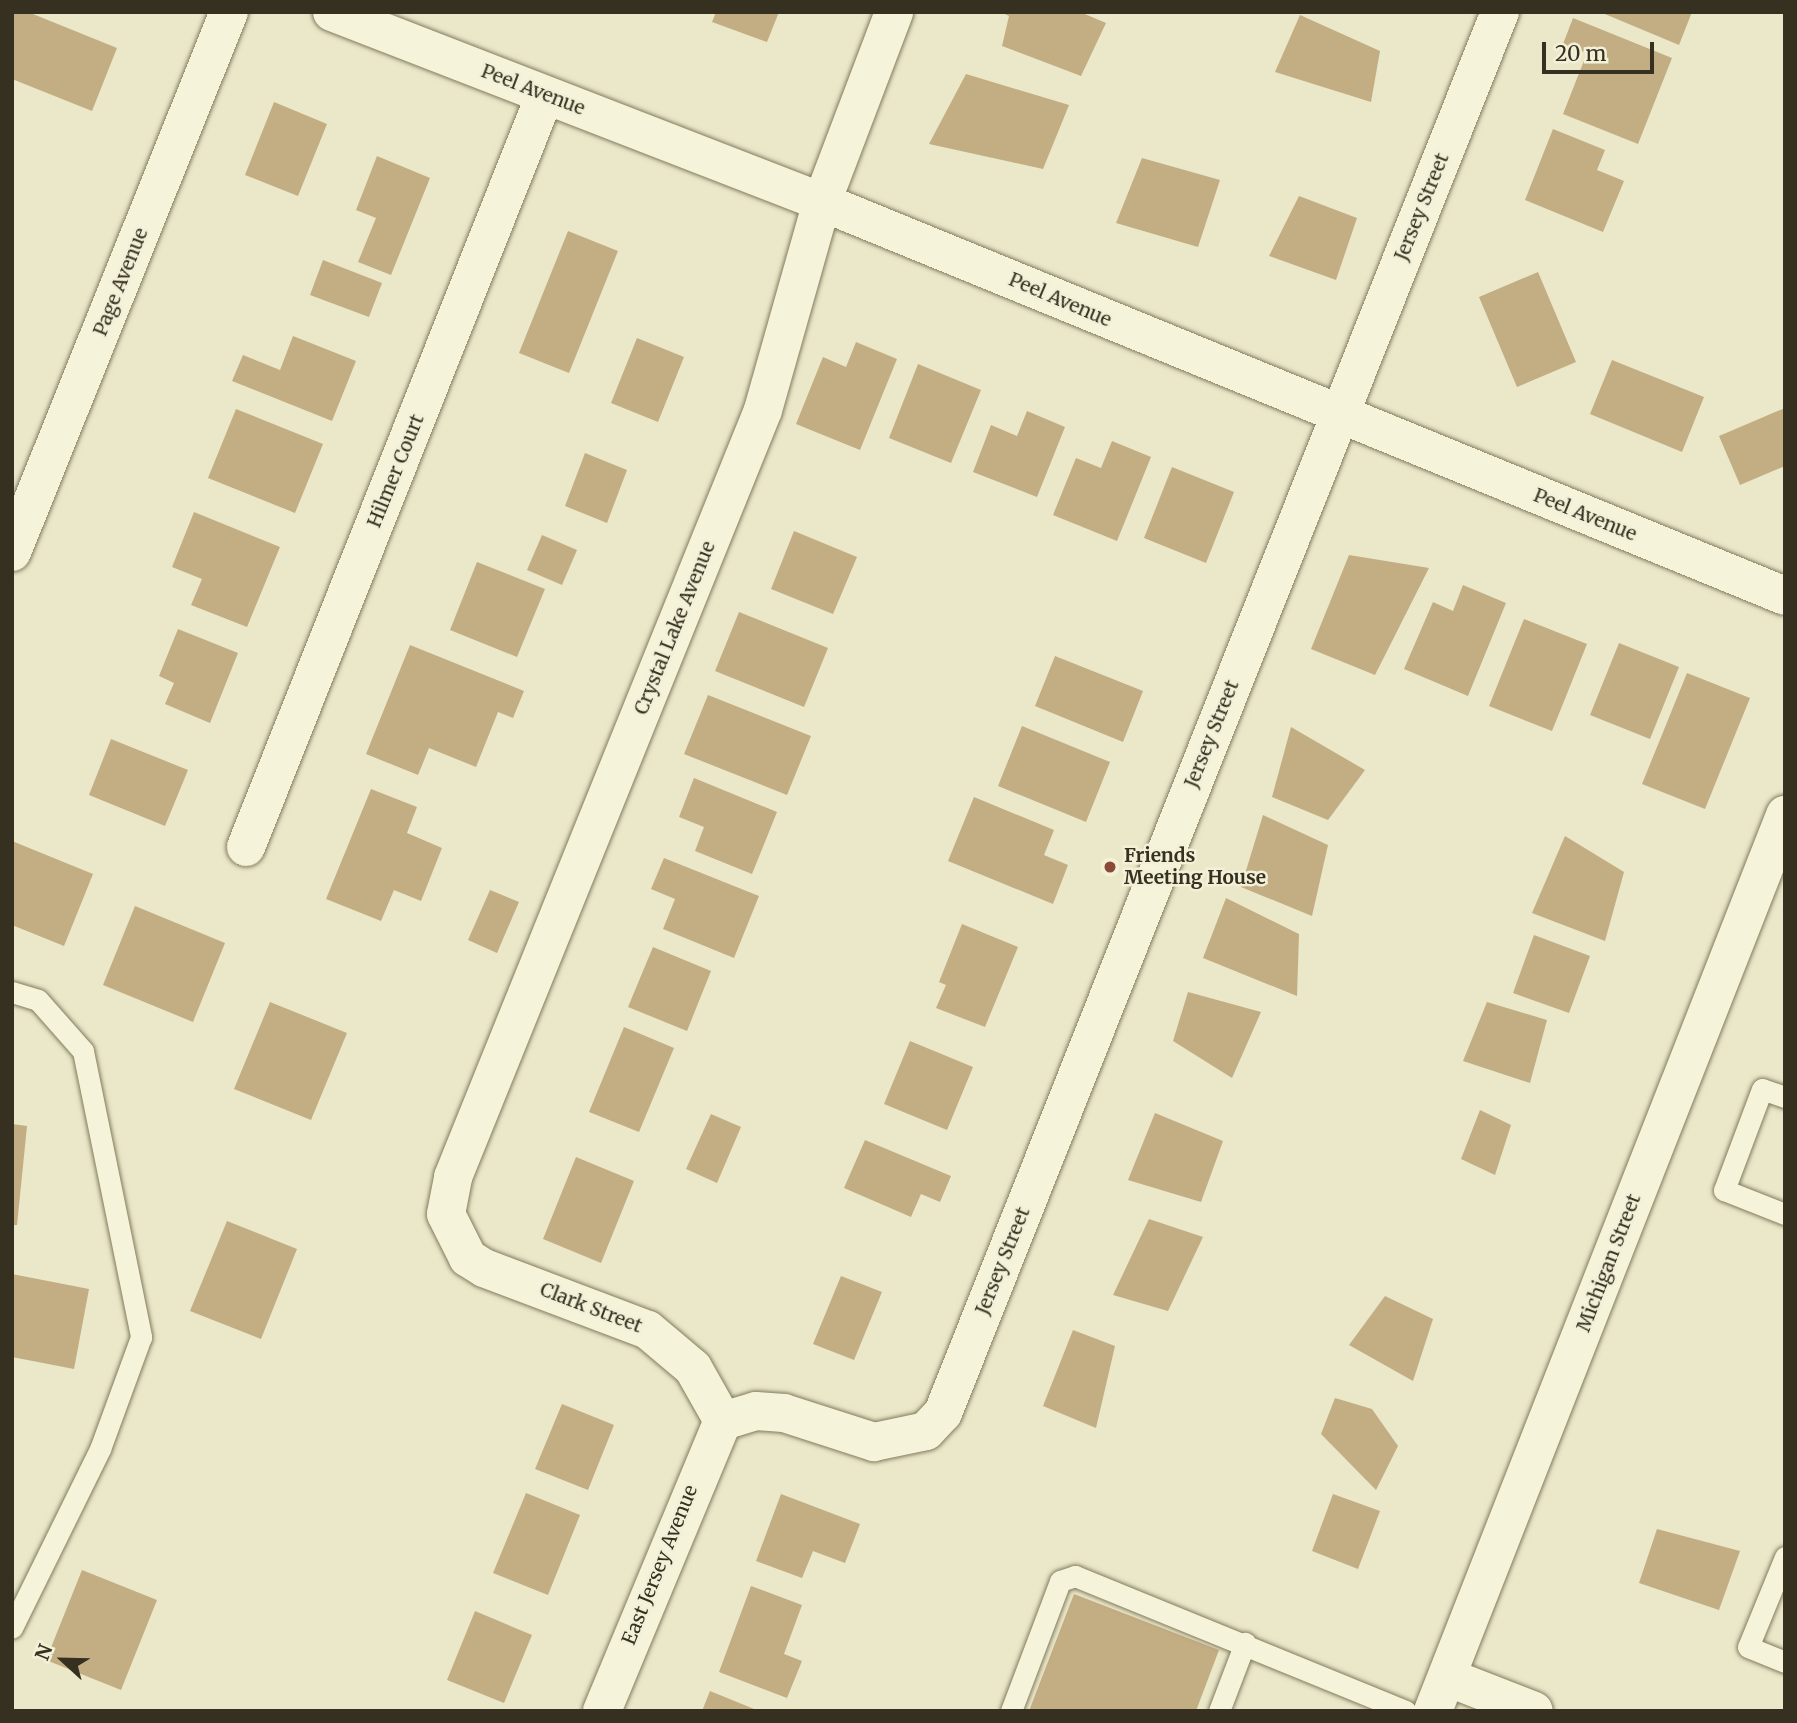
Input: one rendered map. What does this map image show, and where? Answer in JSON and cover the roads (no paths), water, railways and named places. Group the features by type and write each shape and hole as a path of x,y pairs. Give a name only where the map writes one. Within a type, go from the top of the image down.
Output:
{"street":[{"name":"Page Avenue","path":"12,552 229,12"},
{"name":"Peel Avenue","path":"332,12 822,202 1785,596"},
{"name":"Crystal Lake Avenue","path":"453,1237 446,1214 453,1177 763,410 822,202 894,12"},
{"name":"Jersey Street","path":"723,1421 757,1411 784,1413 849,1438 906,1439 926,1431 943,1413 1500,12"},
{"name":"Hilmer Court","path":"246,847 545,95"},
{"name":"Michigan Street","path":"1440,1694 1785,815"},
{"name":"Clark Street","path":"453,1237 484,1268 648,1330 693,1368 723,1421"},
{"name":"East Jersey Avenue","path":"602,1711 723,1421"},
{"path":"1440,1694 1534,1711"}],"lane":[{"path":"12,992 38,1000 83,1051 141,1337 100,1449 12,1628"},
{"path":"1785,1097 1762,1089 1724,1190 1785,1214"},
{"path":"1785,1557 1748,1647 1785,1662"},
{"path":"1011,1711 1060,1581 1075,1576 1245,1643 1406,1711"},
{"path":"1219,1711 1245,1643"}],"place":[{"name":"Friends Meeting House","path":"1110,867"}]}
